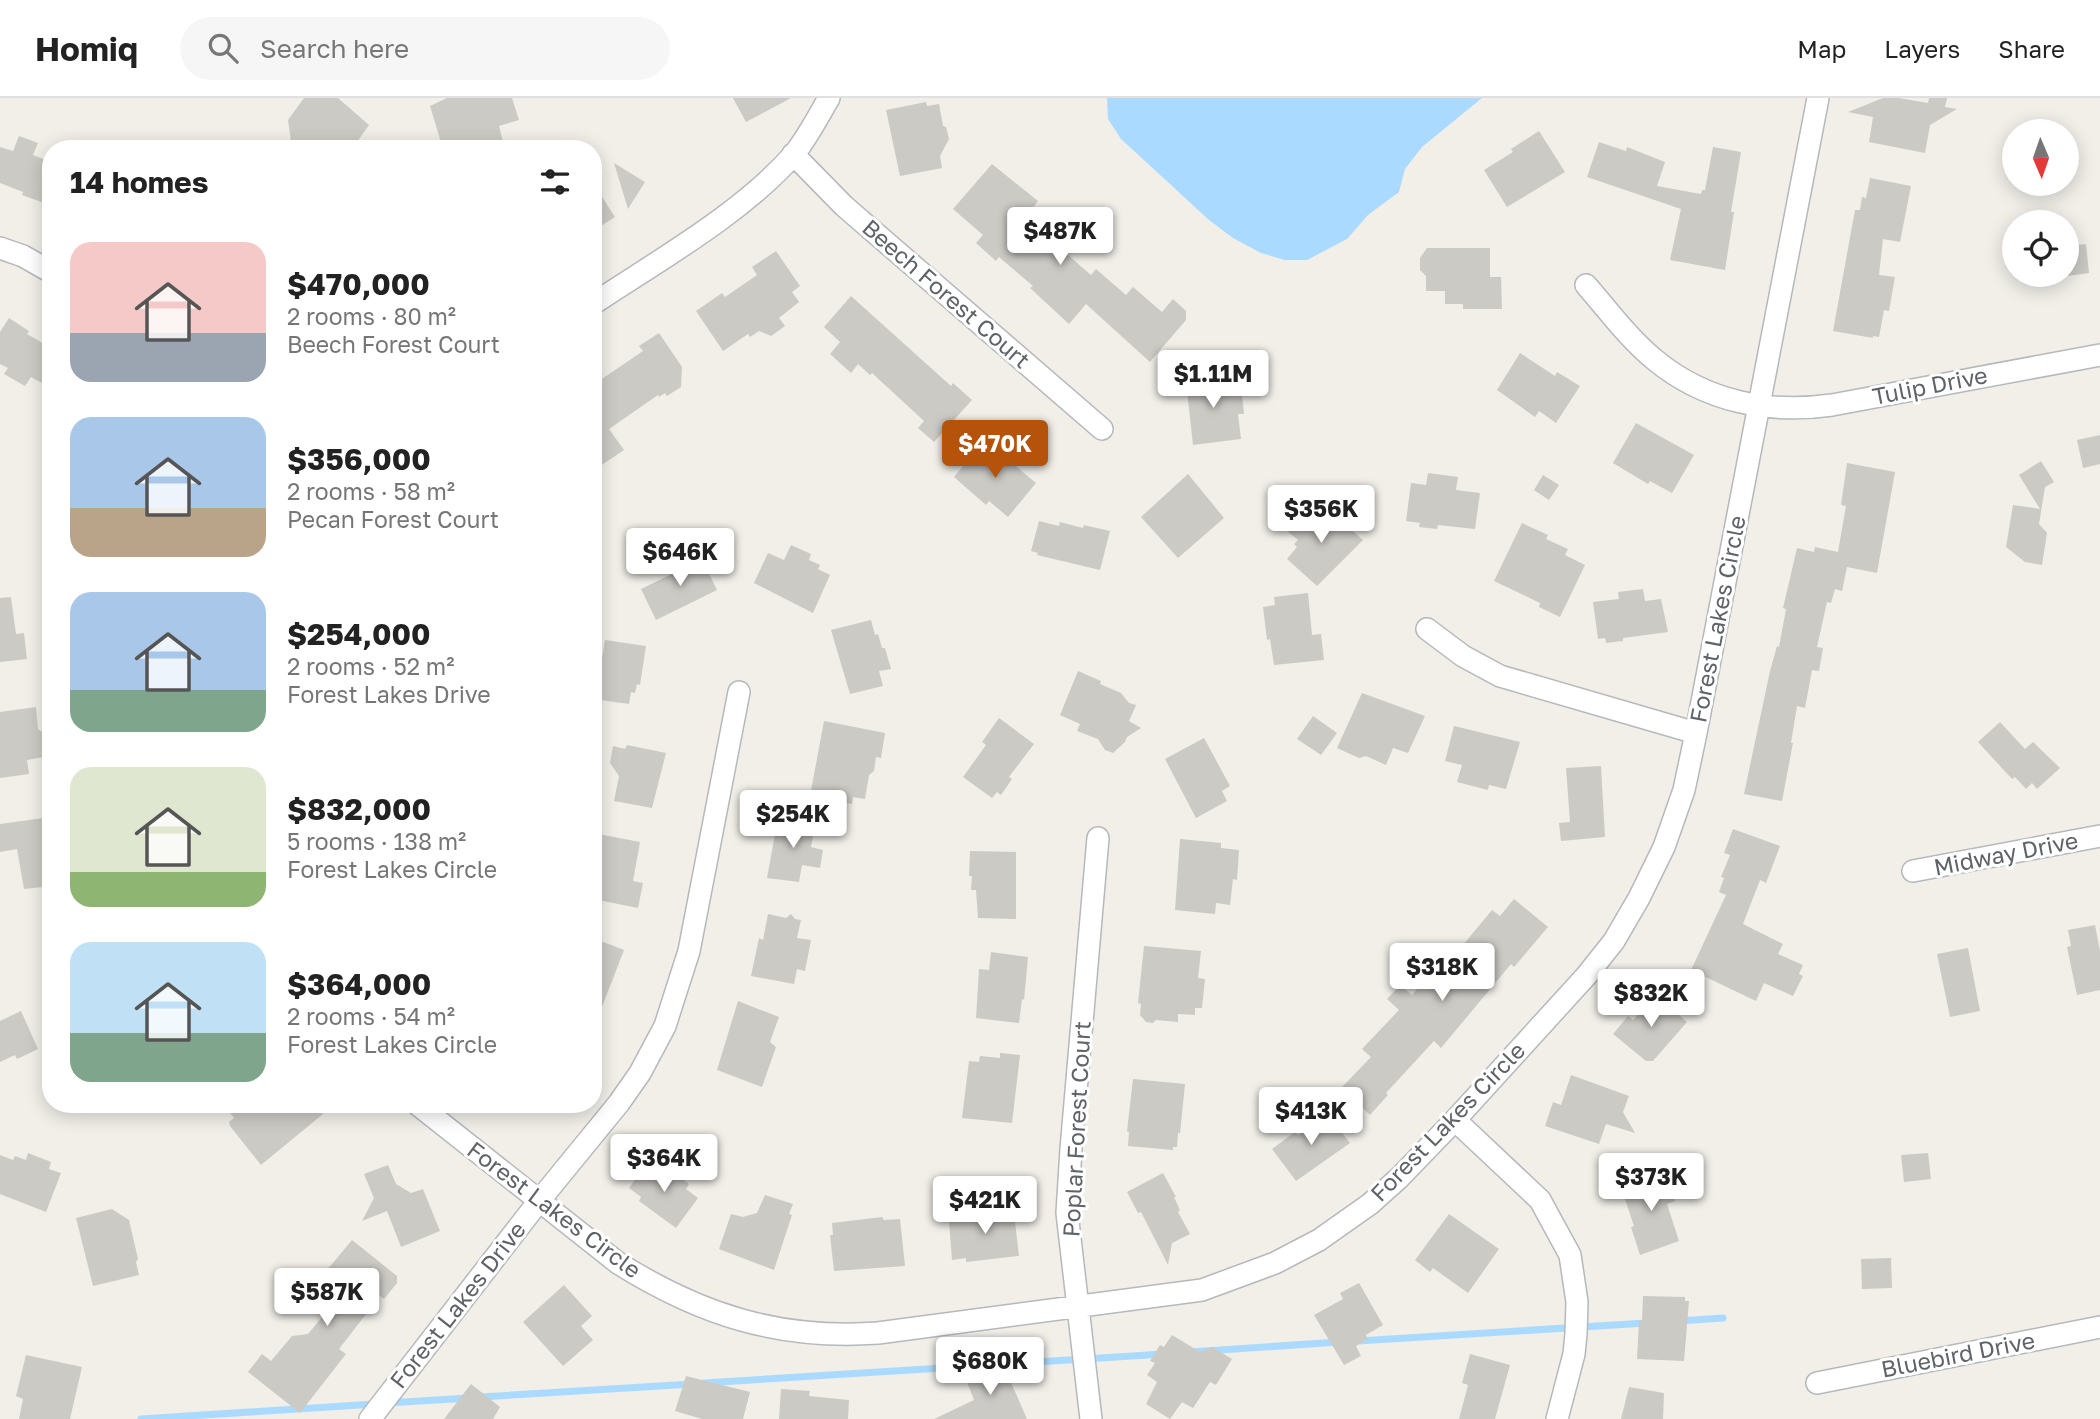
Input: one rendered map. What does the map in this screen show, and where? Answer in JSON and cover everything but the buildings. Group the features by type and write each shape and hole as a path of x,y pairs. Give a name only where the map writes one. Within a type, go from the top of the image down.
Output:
{"street":[{"path":"602,298 737,207 793,154 806,138 829,98"},
{"name":"Forest Lakes Circle","path":"428,1113 618,1263 643,1279 687,1302 734,1320 788,1330 846,1335 1202,1290 1275,1263 1319,1240 1370,1204 1455,1120 1587,975 1614,941 1664,846 1684,790 1696,733 1818,98"},
{"name":"Beech Forest Court","path":"793,154 845,206 1102,429"},
{"path":"0,248 23,256 42,267"},
{"name":"Tulip Drive","path":"1587,285 1627,332 1663,366 1706,392 1759,406 1810,408 1832,405 2100,355"},
{"path":"1427,629 1463,656 1500,676 1696,733"},
{"name":"Forest Lakes Drive","path":"370,1419 538,1201 619,1103 640,1073 665,1026 689,951 739,692"},
{"name":"Midway Drive","path":"1913,871 2100,836"},
{"name":"Poplar Forest Court","path":"1091,1419 1067,1213 1098,838"},
{"path":"1455,1120 1540,1200 1570,1255 1577,1302 1576,1335 1574,1354 1557,1419"},
{"name":"Bluebird Drive","path":"1817,1383 2100,1326"}],"water":[{"path":"1107,98 1482,98 1422,147 1405,169 1399,192 1368,215 1347,239 1307,260 1285,260 1261,253 1233,238 1209,220 1121,139 1108,119"}],"waterway":[{"path":"1679,1321 1723,1318"},
{"path":"1358,1341 1646,1323"},
{"path":"1190,1352 1339,1342"},
{"path":"704,1383 1164,1354"},
{"path":"481,1397 692,1384"},
{"path":"387,1403 469,1398"},
{"path":"141,1419 375,1404"}]}
